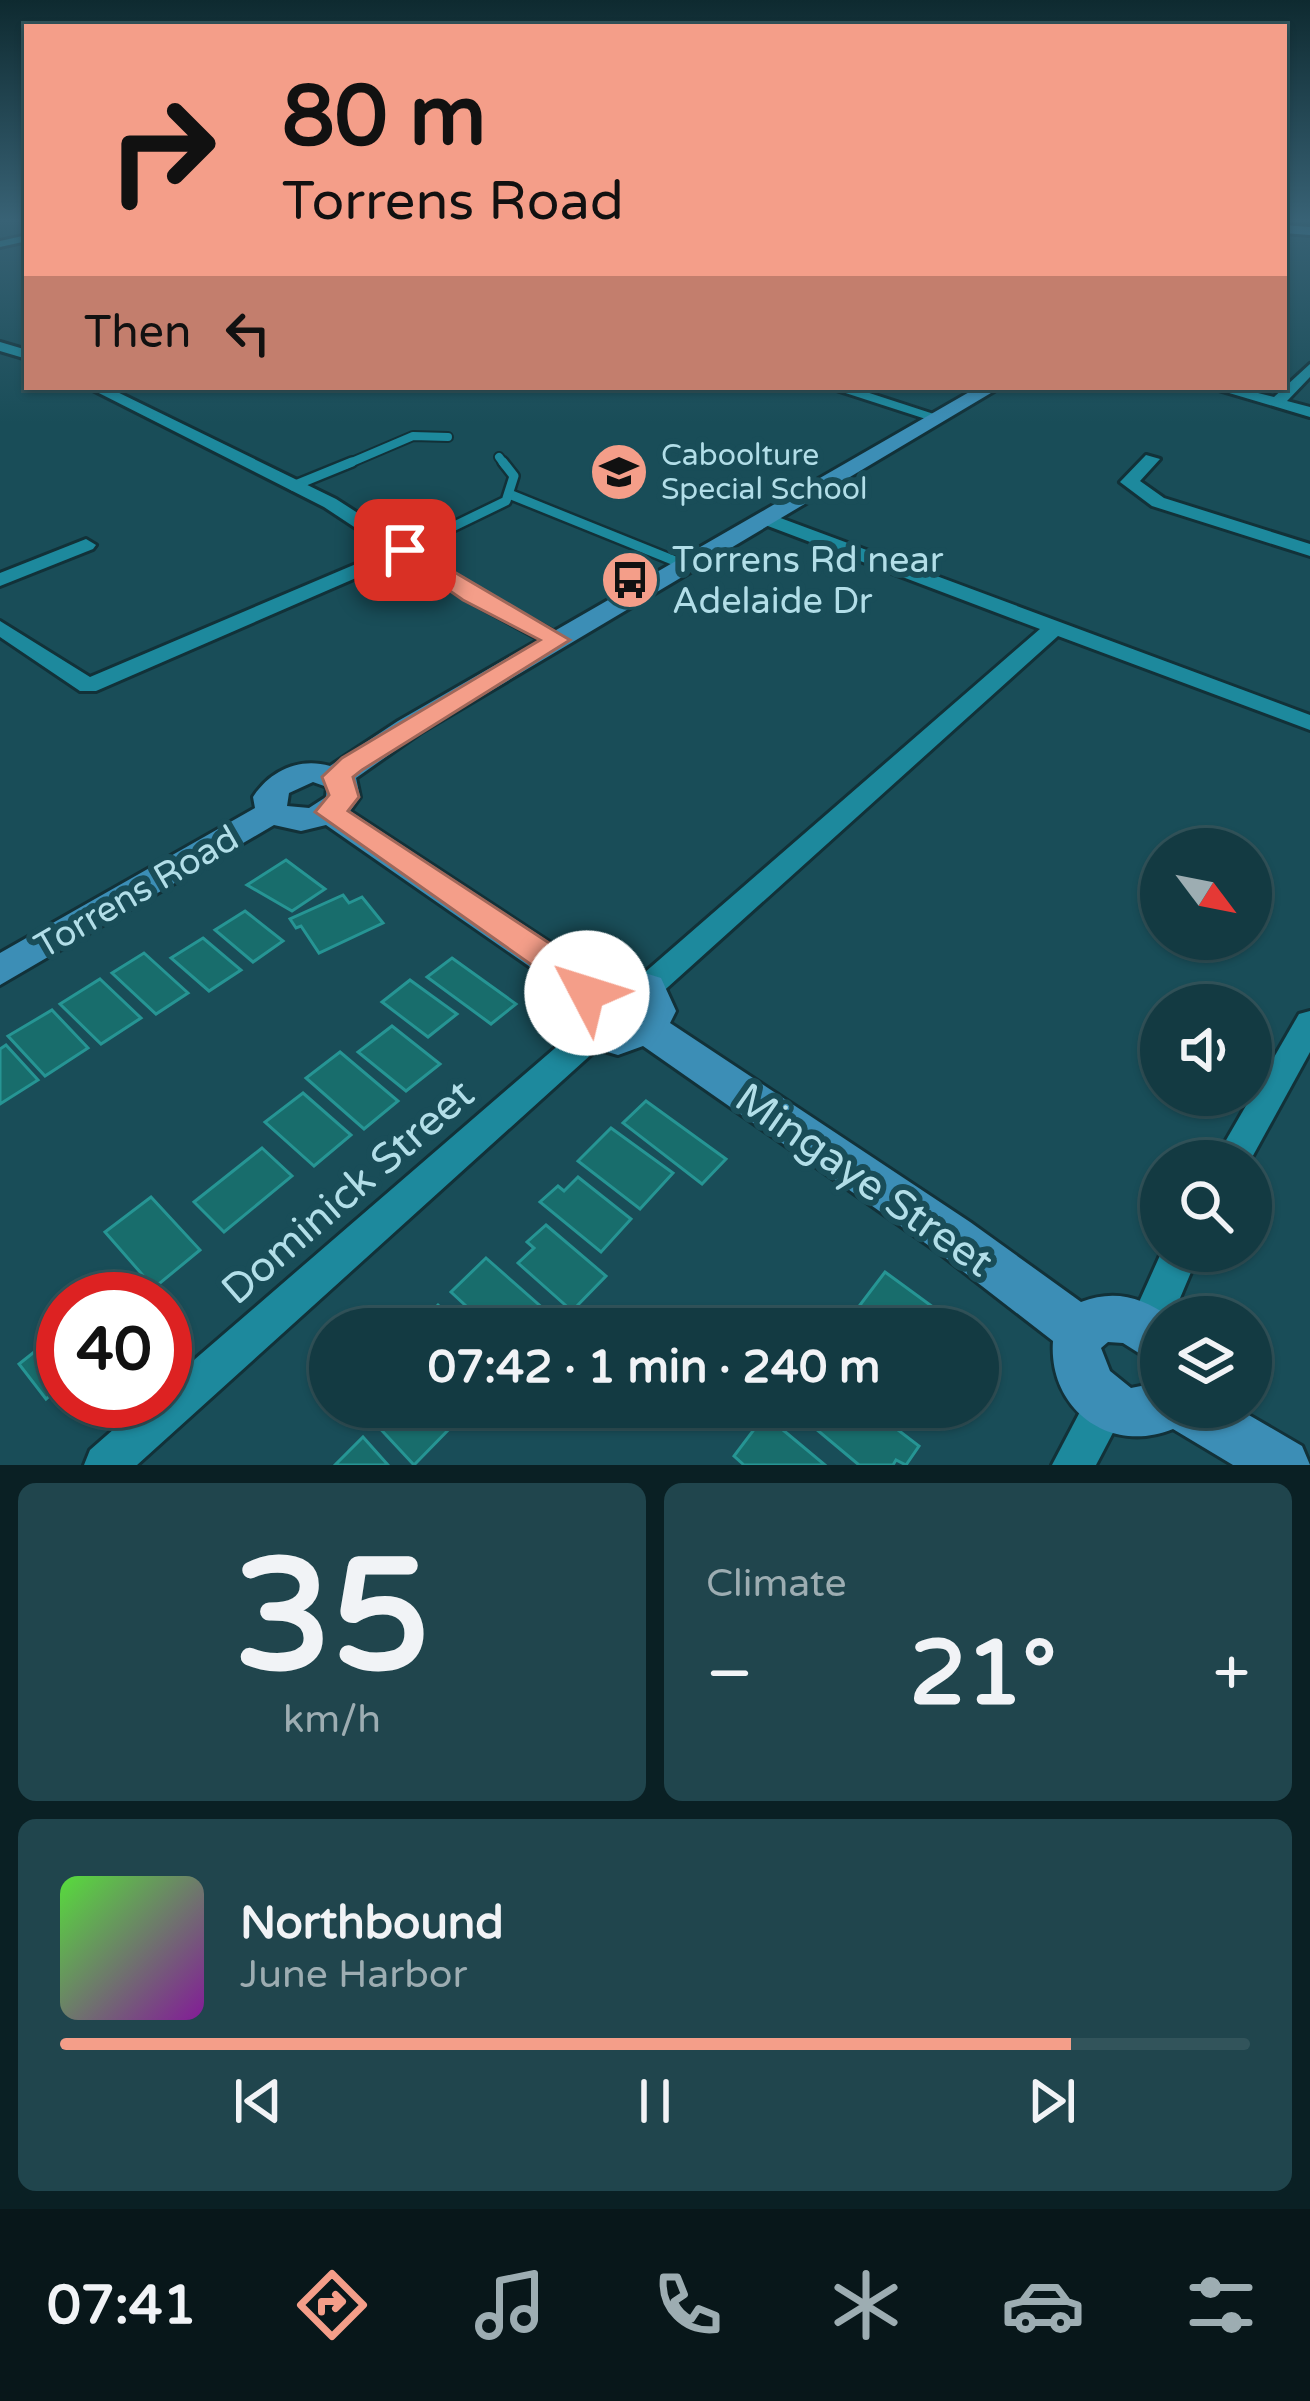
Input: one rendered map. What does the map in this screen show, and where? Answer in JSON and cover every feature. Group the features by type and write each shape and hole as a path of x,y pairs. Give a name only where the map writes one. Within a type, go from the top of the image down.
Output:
{"main road":[{"path":"336,777 409,727 987,390"},
{"path":"316,772 343,782 344,797 329,812 304,820 272,812 269,797 281,782 316,772"},
{"name":"Torrens Road","path":"0,971 272,812"},
{"path":"329,812 591,989"},
{"path":"619,979 647,1008 618,1039 595,1033 580,1011 591,989 619,979"},
{"name":"Mingaye Street","path":"647,1008 1081,1332"},
{"path":"1140,1330 1109,1317 1098,1318 1081,1332 1076,1360 1092,1391 1107,1404 1132,1414 1140,1412"},
{"path":"1221,1428 1283,1465"}],"street":[{"path":"1278,402 1310,368"},
{"path":"101,390 293,486 472,595 558,640"},
{"path":"845,390 938,418"},
{"path":"1229,390 1310,412"},
{"path":"1152,459 1129,482 1158,502 1310,550"},
{"path":"767,519 1310,723"},
{"path":"0,580 86,545"},
{"path":"0,628 88,686 405,550"},
{"path":"647,1008 1055,627"},
{"path":"1244,1140 1310,1023"},
{"name":"Dominick Street","path":"105,1465 595,1033"},
{"path":"1073,1465 1107,1404"}],"lane":[{"path":"293,486 413,436 448,437"},
{"path":"405,550 491,511 509,494 512,469 499,458"},
{"path":"509,494 685,565"}],"building":[{"path":"286,860 325,889 292,911 247,885"},
{"path":"343,895 349,903 362,897 383,923 319,953 301,926 296,928 290,919"},
{"path":"245,911 283,941 253,962 215,930"},
{"path":"203,938 241,970 209,991 171,958"},
{"path":"144,953 188,993 156,1014 112,973"},
{"path":"452,958 516,1004 491,1024 427,977"},
{"path":"100,979 141,1018 101,1044 60,1004"},
{"path":"410,980 457,1014 428,1037 382,1002"},
{"path":"52,1010 88,1048 45,1076 8,1036"},
{"path":"392,1026 440,1064 406,1091 358,1052"},
{"path":"6,1045 38,1080 0,1104 0,1049"},
{"path":"340,1052 398,1101 364,1129 306,1078"},
{"path":"303,1093 351,1135 314,1166 265,1122"},
{"path":"646,1101 726,1159 702,1184 623,1123"},
{"path":"611,1128 673,1173 640,1209 578,1161"},
{"path":"262,1148 292,1176 224,1232 194,1202"},
{"path":"578,1177 631,1219 601,1252 540,1202 558,1186 564,1191"},
{"path":"151,1197 200,1250 173,1272 140,1272 105,1232"},
{"path":"546,1225 606,1276 575,1308 569,1308 518,1263 534,1248 527,1242"},
{"path":"486,1258 543,1308 468,1308 451,1292"},
{"path":"885,1272 934,1308 864,1308 860,1305"},
{"path":"36,1350 36,1386 19,1364"},
{"path":"380,1428 450,1428 414,1465"},
{"path":"755,1428 781,1428 825,1465 744,1465 734,1456"},
{"path":"815,1428 895,1428 919,1446 906,1465 896,1460 893,1465 859,1465"},
{"path":"363,1437 388,1465 335,1465"}],"place":[{"name":"Caboolture Special School","path":"619,472"},
{"name":"Torrens Rd near Adelaide Dr","path":"630,580"}],"route":[{"path":"405,550 472,595 558,640 352,764 336,777 343,782 344,797 329,812 591,989 587,993"}]}
